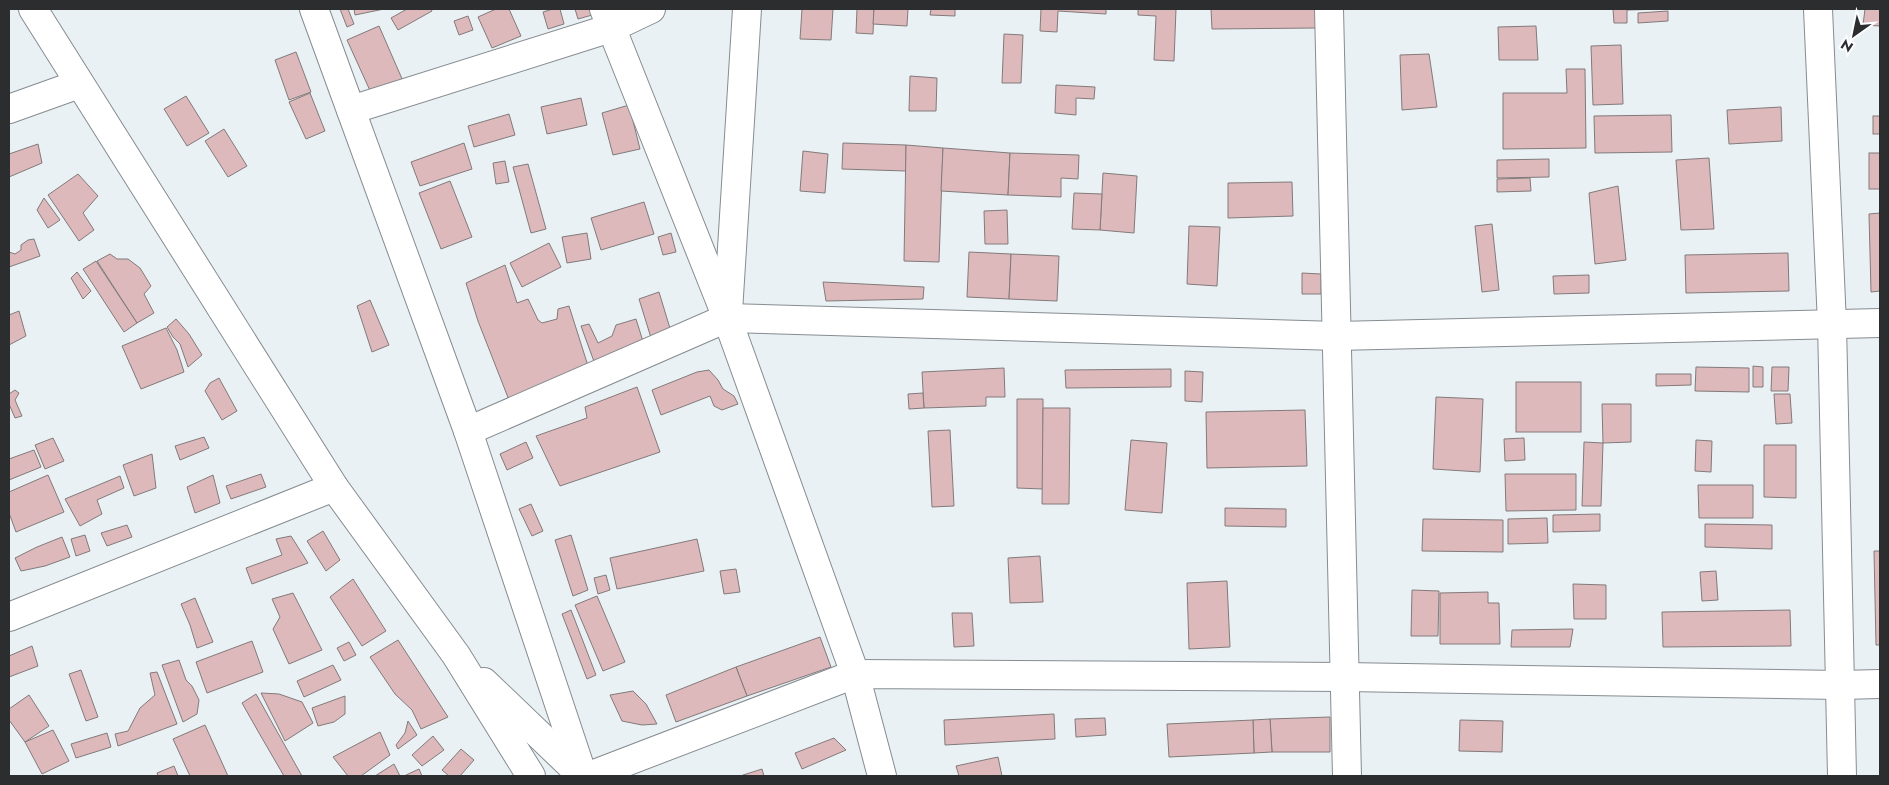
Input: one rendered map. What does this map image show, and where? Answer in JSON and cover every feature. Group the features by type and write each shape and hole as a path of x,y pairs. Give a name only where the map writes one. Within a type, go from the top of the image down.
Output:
{"street":[{"path":"34,9 79,84 334,487 456,655 530,776"},
{"path":"314,9 468,431 583,776"},
{"path":"351,110 608,18 651,9"},
{"path":"727,318 747,9"},
{"path":"1329,9 1347,776"},
{"path":"1818,9 1832,324 1842,776"},
{"path":"608,18 727,318 854,674 882,776"},
{"path":"9,109 79,84"},
{"path":"468,431 727,318 1337,336 1880,323"},
{"path":"9,617 334,487"},
{"path":"456,655 583,776"},
{"path":"589,776 854,674 1345,676 1840,685 1880,684"}],"building":[{"path":"340,9 348,9 354,24 347,27"},
{"path":"354,9 384,9 355,15"},
{"path":"407,9 431,9 432,11 398,30 391,18"},
{"path":"496,9 509,9 521,36 492,48 478,17"},
{"path":"560,9 564,24 548,29 543,12"},
{"path":"575,9 602,9 603,12 578,19"},
{"path":"802,9 833,9 831,40 800,39"},
{"path":"857,9 874,9 873,34 856,33"},
{"path":"874,9 908,9 907,26 873,24"},
{"path":"931,9 955,9 955,16 930,15"},
{"path":"1041,9 1106,9 1106,14 1058,11 1057,32 1040,31"},
{"path":"1138,9 1176,9 1174,61 1154,60 1156,16 1138,15"},
{"path":"1211,9 1316,9 1316,28 1212,29"},
{"path":"1613,9 1667,9 1627,10 1627,23 1614,23"},
{"path":"1865,9 1880,9 1880,26 1863,25"},
{"path":"1668,11 1668,21 1638,23 1638,13"},
{"path":"468,16 473,30 459,35 454,21"},
{"path":"379,26 403,81 372,95 347,40"},
{"path":"1536,26 1538,60 1499,60 1498,27"},
{"path":"1004,34 1023,35 1021,83 1002,83"},
{"path":"1621,45 1623,104 1593,105 1591,46"},
{"path":"296,52 311,92 289,100 275,60"},
{"path":"1429,54 1437,107 1402,110 1400,55"},
{"path":"1566,69 1585,69 1586,148 1503,149 1503,93 1567,93"},
{"path":"910,76 937,78 936,111 909,111"},
{"path":"1056,85 1095,87 1094,99 1076,98 1076,115 1055,113"},
{"path":"310,93 325,131 306,139 289,102"},
{"path":"186,96 209,133 187,146 164,109"},
{"path":"581,98 587,125 547,134 541,107"},
{"path":"629,105 640,149 613,155 602,113"},
{"path":"1781,107 1782,141 1729,144 1727,110"},
{"path":"509,114 515,135 474,147 468,126"},
{"path":"1671,115 1672,152 1595,153 1594,116"},
{"path":"1873,116 1880,116 1880,134 1873,134"},
{"path":"224,129 247,166 228,177 205,141"},
{"path":"464,143 472,169 420,186 411,162"},
{"path":"843,143 906,145 906,171 842,169"},
{"path":"38,144 42,163 9,177 9,154"},
{"path":"906,145 943,148 939,262 904,261"},
{"path":"943,148 1010,153 1008,195 941,191"},
{"path":"803,151 828,154 825,193 800,191"},
{"path":"1010,153 1079,155 1078,179 1061,178 1061,197 1008,195"},
{"path":"1869,153 1880,153 1880,189 1869,189"},
{"path":"1709,158 1714,229 1681,230 1676,160"},
{"path":"1549,159 1549,177 1497,178 1497,160"},
{"path":"505,161 509,182 496,184 493,163"},
{"path":"528,164 546,229 531,233 513,167"},
{"path":"1103,173 1137,176 1134,233 1100,230"},
{"path":"78,174 98,196 83,213 94,230 79,241 48,195"},
{"path":"1530,178 1531,191 1497,192 1497,179"},
{"path":"450,181 472,237 441,249 419,193"},
{"path":"1292,182 1293,216 1228,218 1228,183"},
{"path":"1618,186 1626,260 1595,264 1589,193"},
{"path":"1074,193 1102,194 1100,230 1072,229"},
{"path":"44,198 60,220 48,228 37,210"},
{"path":"644,202 654,234 601,250 591,218"},
{"path":"1007,210 1008,244 985,244 984,211"},
{"path":"1880,213 1880,291 1871,292 1869,214"},
{"path":"1492,224 1499,290 1482,292 1475,226"},
{"path":"1189,226 1220,227 1217,286 1187,284"},
{"path":"587,233 591,259 567,263 562,237"},
{"path":"671,233 676,252 663,255 658,237"},
{"path":"34,239 40,256 9,267 9,252 15,254 21,250 21,245 28,240"},
{"path":"549,243 561,267 522,287 510,263"},
{"path":"969,252 1011,254 1009,299 967,297"},
{"path":"1788,253 1789,291 1686,293 1685,255"},
{"path":"110,254 117,259 128,259 140,268 151,286 144,294 154,313 137,323 97,261"},
{"path":"1011,254 1059,256 1057,301 1009,299"},
{"path":"96,261 137,323 124,332 83,269"},
{"path":"505,265 517,303 528,299 538,320 542,323 557,319 558,309 569,306 589,369 509,400 478,321 466,283"},
{"path":"77,272 91,291 83,299 71,278"},
{"path":"1302,273 1321,274 1321,294 1302,294"},
{"path":"1589,275 1589,293 1554,294 1553,276"},
{"path":"823,282 924,287 923,299 826,301"},
{"path":"659,292 672,335 652,341 639,299"},
{"path":"370,300 389,345 372,352 357,306"},
{"path":"19,311 26,336 9,345 9,315"},
{"path":"176,319 189,334 202,355 188,367 180,344 167,327"},
{"path":"636,319 646,351 596,367 581,326 589,324 598,343 612,336 616,325"},
{"path":"166,328 177,350 184,372 141,389 122,346"},
{"path":"1753,366 1763,367 1763,387 1753,387"},
{"path":"1696,367 1749,368 1749,392 1695,391"},
{"path":"1772,367 1789,367 1788,391 1771,391"},
{"path":"1004,368 1005,397 986,397 986,406 924,408 922,372"},
{"path":"1171,369 1171,387 1066,388 1065,370"},
{"path":"709,370 723,389 734,396 738,404 722,410 714,406 710,396 661,415 652,390 697,372"},
{"path":"1185,371 1203,372 1202,402 1185,401"},
{"path":"1656,374 1691,374 1691,385 1656,386"},
{"path":"219,378 237,411 222,420 205,391 210,383"},
{"path":"1516,382 1581,382 1581,432 1516,432"},
{"path":"637,387 660,452 560,486 536,436 587,418 585,407"},
{"path":"15,390 19,393 15,400 22,416 15,418 9,404 9,394"},
{"path":"923,393 924,408 909,409 908,394"},
{"path":"1774,394 1790,394 1792,423 1776,424"},
{"path":"1436,397 1483,399 1480,472 1433,469"},
{"path":"1017,399 1043,399 1043,489 1017,488"},
{"path":"1602,404 1631,404 1631,442 1603,443"},
{"path":"1043,408 1070,408 1069,504 1042,504"},
{"path":"1305,410 1307,466 1207,468 1206,412"},
{"path":"950,430 954,506 932,507 928,431"},
{"path":"204,437 209,448 180,460 175,446"},
{"path":"53,438 64,461 45,469 35,445"},
{"path":"1524,438 1525,460 1505,461 1504,439"},
{"path":"1131,440 1167,443 1162,513 1125,510"},
{"path":"1696,440 1712,441 1711,472 1695,471"},
{"path":"526,442 533,458 507,470 500,454"},
{"path":"1584,442 1603,443 1601,506 1582,506"},
{"path":"1764,445 1796,445 1796,498 1764,497"},
{"path":"34,450 41,467 9,480 9,459"},
{"path":"152,454 156,488 134,496 123,465"},
{"path":"261,474 266,487 231,499 226,486"},
{"path":"1505,474 1576,474 1576,510 1506,511"},
{"path":"48,475 64,512 16,532 9,513 9,492"},
{"path":"213,475 220,503 195,513 187,487"},
{"path":"120,476 124,488 97,500 102,514 80,526 65,499"},
{"path":"1698,485 1753,485 1753,518 1699,518"},
{"path":"531,504 543,531 532,536 519,509"},
{"path":"1225,508 1286,509 1286,527 1225,526"},
{"path":"1600,514 1600,531 1553,532 1553,515"},
{"path":"1547,518 1548,543 1508,544 1508,519"},
{"path":"1423,519 1503,520 1503,552 1422,551"},
{"path":"1705,524 1772,525 1772,549 1705,547"},
{"path":"127,525 132,537 107,546 101,533"},
{"path":"323,531 340,560 326,571 307,541"},
{"path":"85,535 90,551 76,556 71,539"},
{"path":"571,535 588,590 573,596 555,540"},
{"path":"291,536 308,563 252,584 246,568 282,555 276,539"},
{"path":"62,537 70,557 45,566 21,571 15,558"},
{"path":"697,539 704,571 617,589 610,558"},
{"path":"1874,551 1880,551 1880,645 1876,645"},
{"path":"1040,556 1043,602 1010,603 1008,558"},
{"path":"736,569 740,592 724,594 720,571"},
{"path":"1716,571 1718,600 1702,601 1700,572"},
{"path":"606,575 610,590 598,594 594,578"},
{"path":"353,579 386,631 362,646 330,597"},
{"path":"1227,581 1230,647 1189,649 1187,583"},
{"path":"1573,584 1606,585 1606,619 1574,619"},
{"path":"1412,590 1439,591 1438,636 1411,636"},
{"path":"1488,592 1488,603 1499,603 1500,644 1440,644 1440,593"},
{"path":"293,593 322,650 289,664 273,629 280,617 272,599"},
{"path":"597,596 625,662 603,671 575,605"},
{"path":"195,598 213,642 197,648 181,604"},
{"path":"571,610 596,675 587,679 562,614"},
{"path":"1790,610 1791,646 1663,647 1662,612"},
{"path":"952,613 972,613 974,646 954,647"},
{"path":"1573,629 1570,647 1511,647 1512,630"},
{"path":"820,637 831,667 747,696 736,667"},
{"path":"398,640 448,717 421,729 412,710 395,694 370,657"},
{"path":"252,641 263,672 207,693 196,662"},
{"path":"349,642 356,655 344,661 337,648"},
{"path":"32,646 38,666 9,677 9,656"},
{"path":"179,660 186,680 192,686 199,700 197,714 183,722 162,665"},
{"path":"333,665 341,680 304,697 297,681"},
{"path":"736,667 747,696 676,722 666,695"},
{"path":"81,670 98,717 86,721 69,674"},
{"path":"157,672 177,724 118,746 115,734 128,731 140,708 155,695 150,673"},
{"path":"633,691 646,704 657,724 642,725 622,721 610,695"},
{"path":"261,693 279,694 302,702 313,723 285,741"},
{"path":"256,694 302,776 284,776 242,703"},
{"path":"29,695 49,726 25,742 9,720 9,709"},
{"path":"345,696 345,714 334,722 318,726 312,708"},
{"path":"1054,714 1055,739 945,745 944,720"},
{"path":"1330,717 1330,752 1272,752 1270,719"},
{"path":"1105,718 1106,735 1076,737 1075,719"},
{"path":"1270,719 1272,752 1254,753 1253,720"},
{"path":"1253,720 1254,753 1169,757 1167,724"},
{"path":"1460,720 1503,721 1502,752 1459,751"},
{"path":"408,721 417,735 398,749 396,745 405,733"},
{"path":"205,725 228,776 190,776 173,739"},
{"path":"53,730 69,761 42,774 25,742"},
{"path":"380,732 390,755 361,776 348,776 333,757"},
{"path":"107,733 111,747 76,758 71,744"},
{"path":"433,736 444,750 422,766 412,755"},
{"path":"834,738 846,750 802,769 795,753"},
{"path":"461,749 474,760 460,776 449,776 442,770"},
{"path":"998,757 1002,776 959,776 956,766"},
{"path":"394,764 400,776 375,776"},
{"path":"174,766 178,776 158,776 157,773"},
{"path":"419,769 422,776 404,776"},
{"path":"762,769 764,776 740,776"}]}
